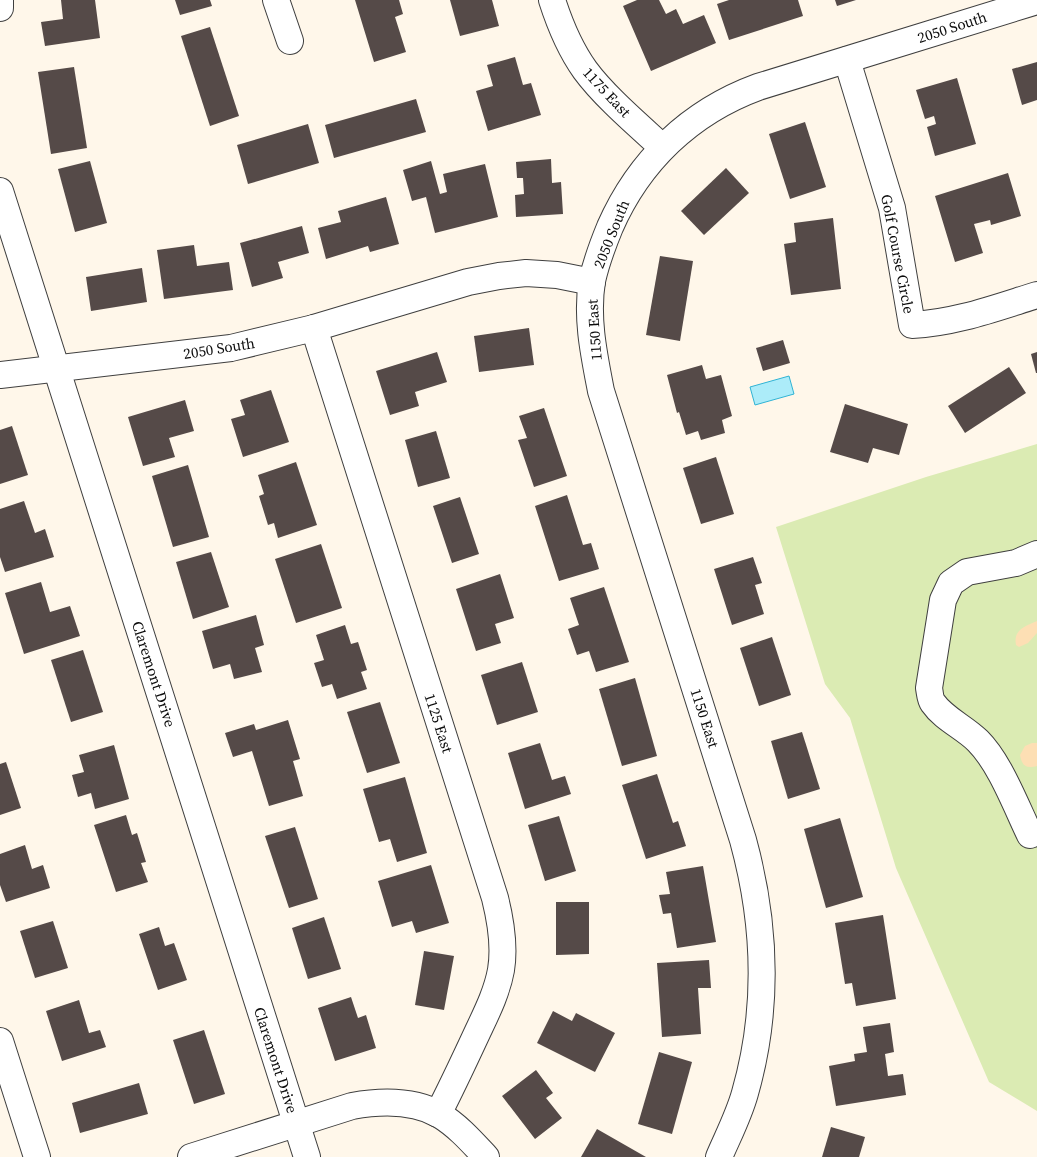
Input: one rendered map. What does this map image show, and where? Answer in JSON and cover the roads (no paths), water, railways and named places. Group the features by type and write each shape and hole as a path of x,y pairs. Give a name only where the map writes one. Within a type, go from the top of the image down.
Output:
{"street":[{"path":"0,0 0,8"},
{"path":"276,0 290,41"},
{"name":"1175 East","path":"552,0 572,50 586,71 602,90 662,147"},
{"name":"2050 South","path":"0,376 231,348 314,328 468,282 499,276 526,273 542,274 592,282 599,256 618,210 644,168 662,147 691,122 740,94 847,60 978,9 1037,0"},
{"name":"Golf Course Circle","path":"847,60 892,208 912,324 935,324 959,319 1037,295"},
{"name":"Claremont Drive","path":"0,191 307,1157"},
{"name":"1150 East","path":"592,282 590,319 601,391 743,840 752,871 758,903 763,967 758,1032 745,1095 719,1157"},
{"name":"1125 East","path":"314,328 501,922 503,946 501,970 495,994 456,1080 438,1114"},
{"path":"1030,835 989,755 977,740 948,718 932,702 929,688 943,600 951,583 968,572 1016,563 1037,554"},
{"path":"0,1041 37,1157"},
{"path":"190,1157 352,1106 373,1102 402,1104 438,1114 454,1125 486,1157"}],"water":[{"path":"789,376 794,394 755,405 750,387"}]}
